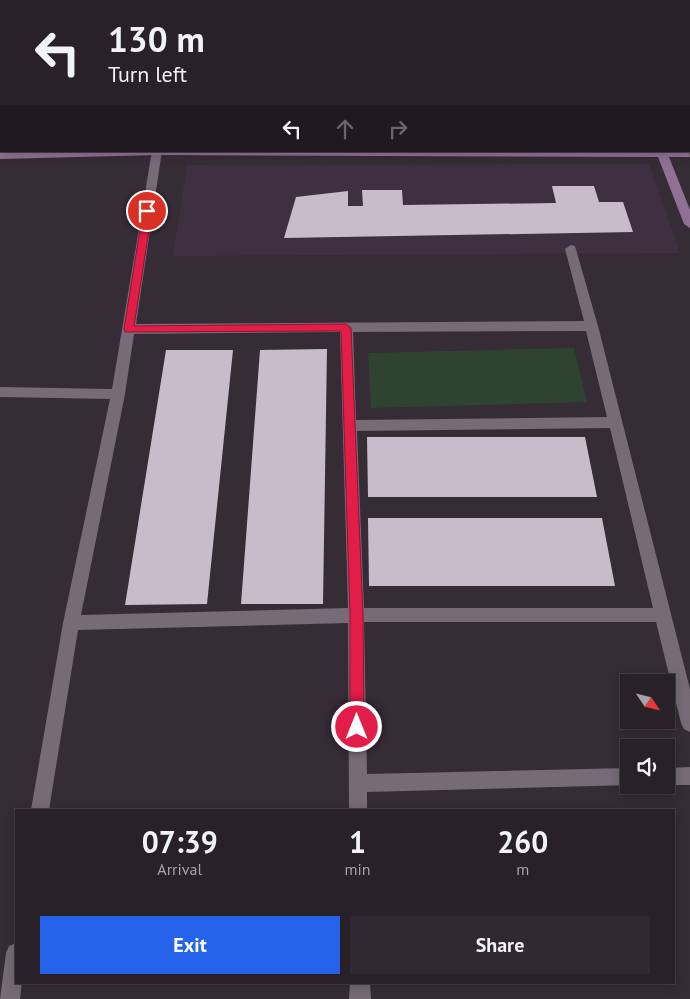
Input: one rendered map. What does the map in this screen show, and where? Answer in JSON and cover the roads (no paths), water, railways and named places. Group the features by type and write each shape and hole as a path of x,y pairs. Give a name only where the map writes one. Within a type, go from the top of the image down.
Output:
{"street":[{"path":"40,809 71,623 118,394 157,152"},
{"path":"0,156 157,152 375,154 662,152 688,155"},
{"path":"662,152 690,224"},
{"path":"571,248 690,723"},
{"path":"129,329 592,326"},
{"path":"346,328 356,615 358,809"},
{"path":"0,392 118,394"},
{"path":"349,426 614,422"},
{"path":"71,623 356,615 662,615"},
{"path":"675,777 690,776"},
{"path":"357,783 620,778"},
{"path":"9,999 15,960"},
{"path":"360,984 360,999"}]}
